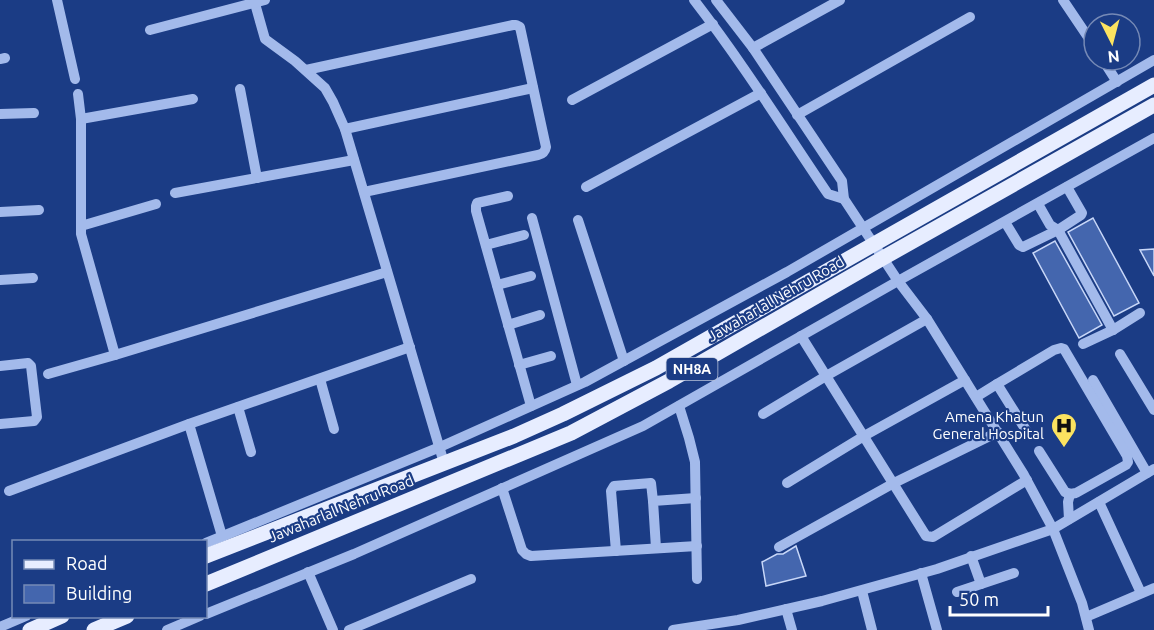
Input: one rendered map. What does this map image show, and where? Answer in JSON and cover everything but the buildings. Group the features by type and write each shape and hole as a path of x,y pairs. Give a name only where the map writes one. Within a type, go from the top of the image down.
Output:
{"main road":[{"name":"Jawaharlal Nehru Road","path":"207,556 514,436 656,368 1154,85"},
{"name":"Jawaharlal Nehru Road","path":"207,584 571,434 669,381 1154,105"},
{"path":"30,630 57,618"},
{"path":"104,628 123,618"}],"street":[{"path":"57,0 75,79"},
{"path":"694,0 761,93 828,194 844,199"},
{"path":"716,0 753,48 842,182 844,199 898,281 927,319 1027,480 1053,529 1082,603 1089,630"},
{"path":"753,48 840,0"},
{"path":"1063,0 1082,28"},
{"path":"150,30 258,1 263,37 287,54 325,88 345,129 444,463"},
{"path":"797,115 970,17"},
{"path":"572,100 713,24"},
{"path":"306,70 516,25 520,27 546,147 543,154 364,192"},
{"path":"207,543 440,447 577,385 787,272 1154,60"},
{"path":"1111,72 1117,82"},
{"path":"345,129 533,88"},
{"path":"240,89 257,178"},
{"path":"586,187 761,93"},
{"path":"78,94 81,119 83,243 115,355"},
{"path":"81,119 193,99"},
{"path":"0,114 34,113"},
{"path":"207,614 354,554 643,426 1154,138"},
{"path":"175,193 354,160"},
{"path":"1005,222 1023,248 1058,231 1081,215 1067,187"},
{"path":"508,196 477,203 476,207 531,406"},
{"path":"81,226 156,204"},
{"path":"1038,204 1050,225 1058,231 1113,330"},
{"path":"0,212 39,210"},
{"path":"532,218 577,385"},
{"path":"578,220 624,360"},
{"path":"486,245 524,235"},
{"path":"48,374 387,272"},
{"path":"497,285 531,276"},
{"path":"0,279 33,278"},
{"path":"1083,344 1113,330 1140,313"},
{"path":"508,325 540,315"},
{"path":"763,414 927,319"},
{"path":"801,336 926,536 933,537 1027,480"},
{"path":"9,491 189,424 410,347"},
{"path":"976,397 1054,350 1065,349 1128,459 1126,465 1076,494 1070,494 1065,492 1039,451"},
{"path":"1120,354 1154,410"},
{"path":"519,365 551,356"},
{"path":"0,366 28,363 31,366 37,417 34,421 0,424"},
{"path":"320,379 334,429"},
{"path":"787,483 864,436 965,380"},
{"path":"673,630 738,620 786,609 862,591 921,573 1053,529 1151,471 1093,380"},
{"path":"997,384 1029,435"},
{"path":"679,406 695,462 698,579"},
{"path":"238,407 251,452"},
{"path":"189,424 222,536"},
{"path":"779,547 894,483 998,432"},
{"path":"616,551 612,488 651,483 656,548"},
{"path":"502,488 522,550 531,556 697,546"},
{"path":"1069,519 1070,494"},
{"path":"653,501 696,498"},
{"path":"1099,502 1141,593"},
{"path":"971,556 981,584"},
{"path":"308,572 333,630"},
{"path":"921,573 937,630"},
{"path":"957,592 1014,573"},
{"path":"349,630 471,579"},
{"path":"1086,617 1154,588"},
{"path":"862,591 872,630"},
{"path":"786,609 792,630"},
{"path":"0,627 21,618"},
{"path":"167,630 195,618"}],"place":[{"name":"Amena Khatun General Hospital","path":"1064,449"}]}
